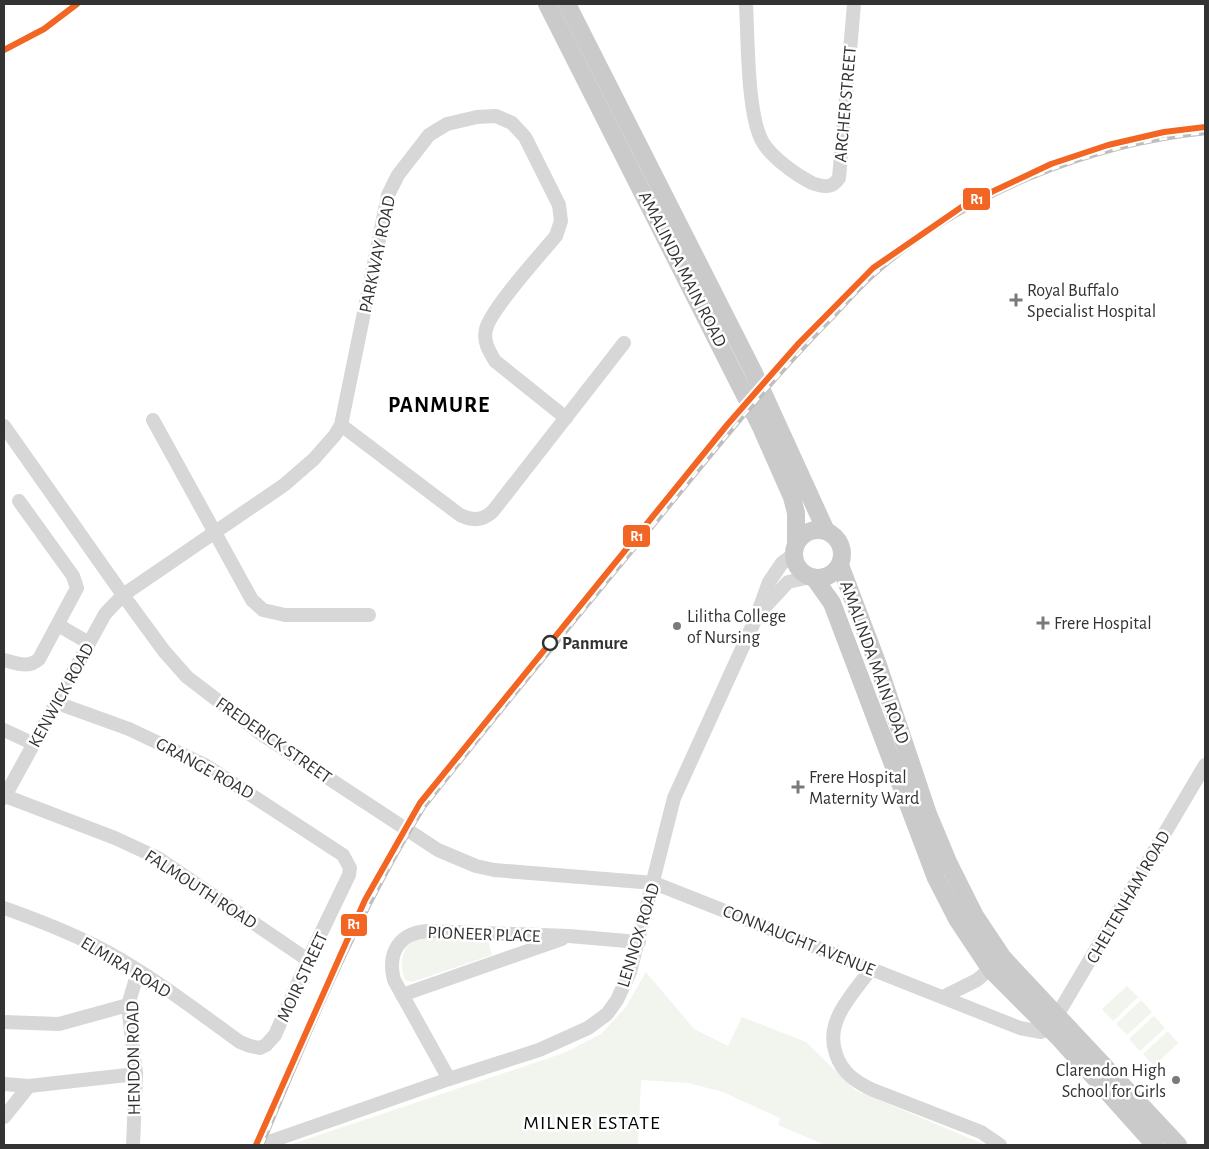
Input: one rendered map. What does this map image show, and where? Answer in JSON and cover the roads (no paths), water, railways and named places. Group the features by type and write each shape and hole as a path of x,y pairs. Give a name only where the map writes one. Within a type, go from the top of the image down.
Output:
{"main road":[{"name":"AMALINDA MAIN ROAD","path":"547,4 744,390 761,427 792,497 796,513 795,548 798,568 812,578 832,602 936,878 957,918 997,964 1054,1022"},
{"name":"AMALINDA MAIN ROAD","path":"567,4 775,415 826,531 838,541 842,549 840,565 878,665 928,814 948,862 997,964"},
{"path":"795,548 806,532 812,530 826,531"},
{"name":"AMALINDA MAIN ROAD","path":"812,578 830,576 840,565"},
{"path":"1054,1022 1156,1145"},
{"path":"1054,1022 1178,1145"}],"street":[{"name":"ARCHER STREET","path":"746,4 752,102 760,136 769,150 783,163 809,181 824,187 830,186 839,178 854,4"},
{"name":"PARKWAY ROAD","path":"123,595 290,481 325,447 342,425 385,204 392,185 416,151 437,129 458,120 486,116 505,118 512,123 525,136 559,205 561,221 556,236 494,313 487,328 486,343 495,361 566,418"},
{"path":"342,425 460,515 476,520 493,511 624,342"},
{"path":"153,420 217,532 248,594 264,610 285,615 368,615"},
{"name":"FREDERICK STREET","path":"4,426 123,595 176,666 202,690 264,736 394,822 450,856 494,870 654,883"},
{"path":"4,660 23,665 34,663 76,594 76,582 20,501"},
{"name":"LENNOX ROAD","path":"260,1145 448,1079 539,1050 576,1034 599,1021 617,1000 630,972 674,798 775,572 795,548"},
{"name":"LENNOX ROAD","path":"756,618 771,598 788,582 812,578"},
{"name":"KENWICK ROAD","path":"4,797 57,703 88,643 106,614 123,595"},
{"path":"58,625 88,643"},
{"name":"GRANGE ROAD","path":"57,703 129,729 205,764 343,855"},
{"path":"4,730 34,744"},
{"name":"CHELTENHAM ROAD","path":"1054,1022 1205,765"},
{"name":"FALMOUTH ROAD","path":"4,797 97,830 158,858 308,960"},
{"name":"MOIR STREET","path":"240,1042 254,1048 260,1048 271,1041 280,1027 308,960 347,884 350,868 343,855"},
{"name":"CONNAUGHT AVENUE","path":"654,883 1020,1028 1041,1032 1054,1022"},
{"name":"ELMIRA ROAD","path":"4,908 62,929 97,946 240,1042"},
{"name":"PIONEER PLACE","path":"448,1079 394,980 391,962 398,945 412,934 427,931 569,936 639,942"},
{"name":"PIONEER PLACE","path":"402,994 569,936"},
{"path":"943,997 967,986 997,964"},
{"path":"871,969 840,1011 832,1032 832,1044 838,1061 846,1072 856,1082 981,1132 1000,1145"},
{"name":"HENDON ROAD","path":"133,1145 136,1074 128,1005 138,972"},
{"path":"4,1022 60,1024 128,1005"},
{"path":"4,1084 29,1086 136,1074"},
{"path":"4,1117 29,1086"}],"railway":[{"path":"4,50 44,29 77,4"},
{"path":"262,1145 317,1016 356,931 424,807 721,442 811,340 876,273 911,245 948,220 988,198 1030,178 1073,162 1161,139 1205,133"}],"place":[{"name":"Royal Buffalo Specialist Hospital","path":"1016,300"},
{"name":"Frere Hospital","path":"1043,623"},
{"name":"Lilitha College of Nursing","path":"677,626"},
{"name":"Panmure","path":"550,643"},
{"name":"Frere Hospital Maternity Ward","path":"798,787"},
{"name":"Clarendon High School for Girls","path":"1176,1080"}],"district":[{"name":"PANMURE","path":"439,404"},
{"name":"MILNER ESTATE","path":"592,1122"}]}
